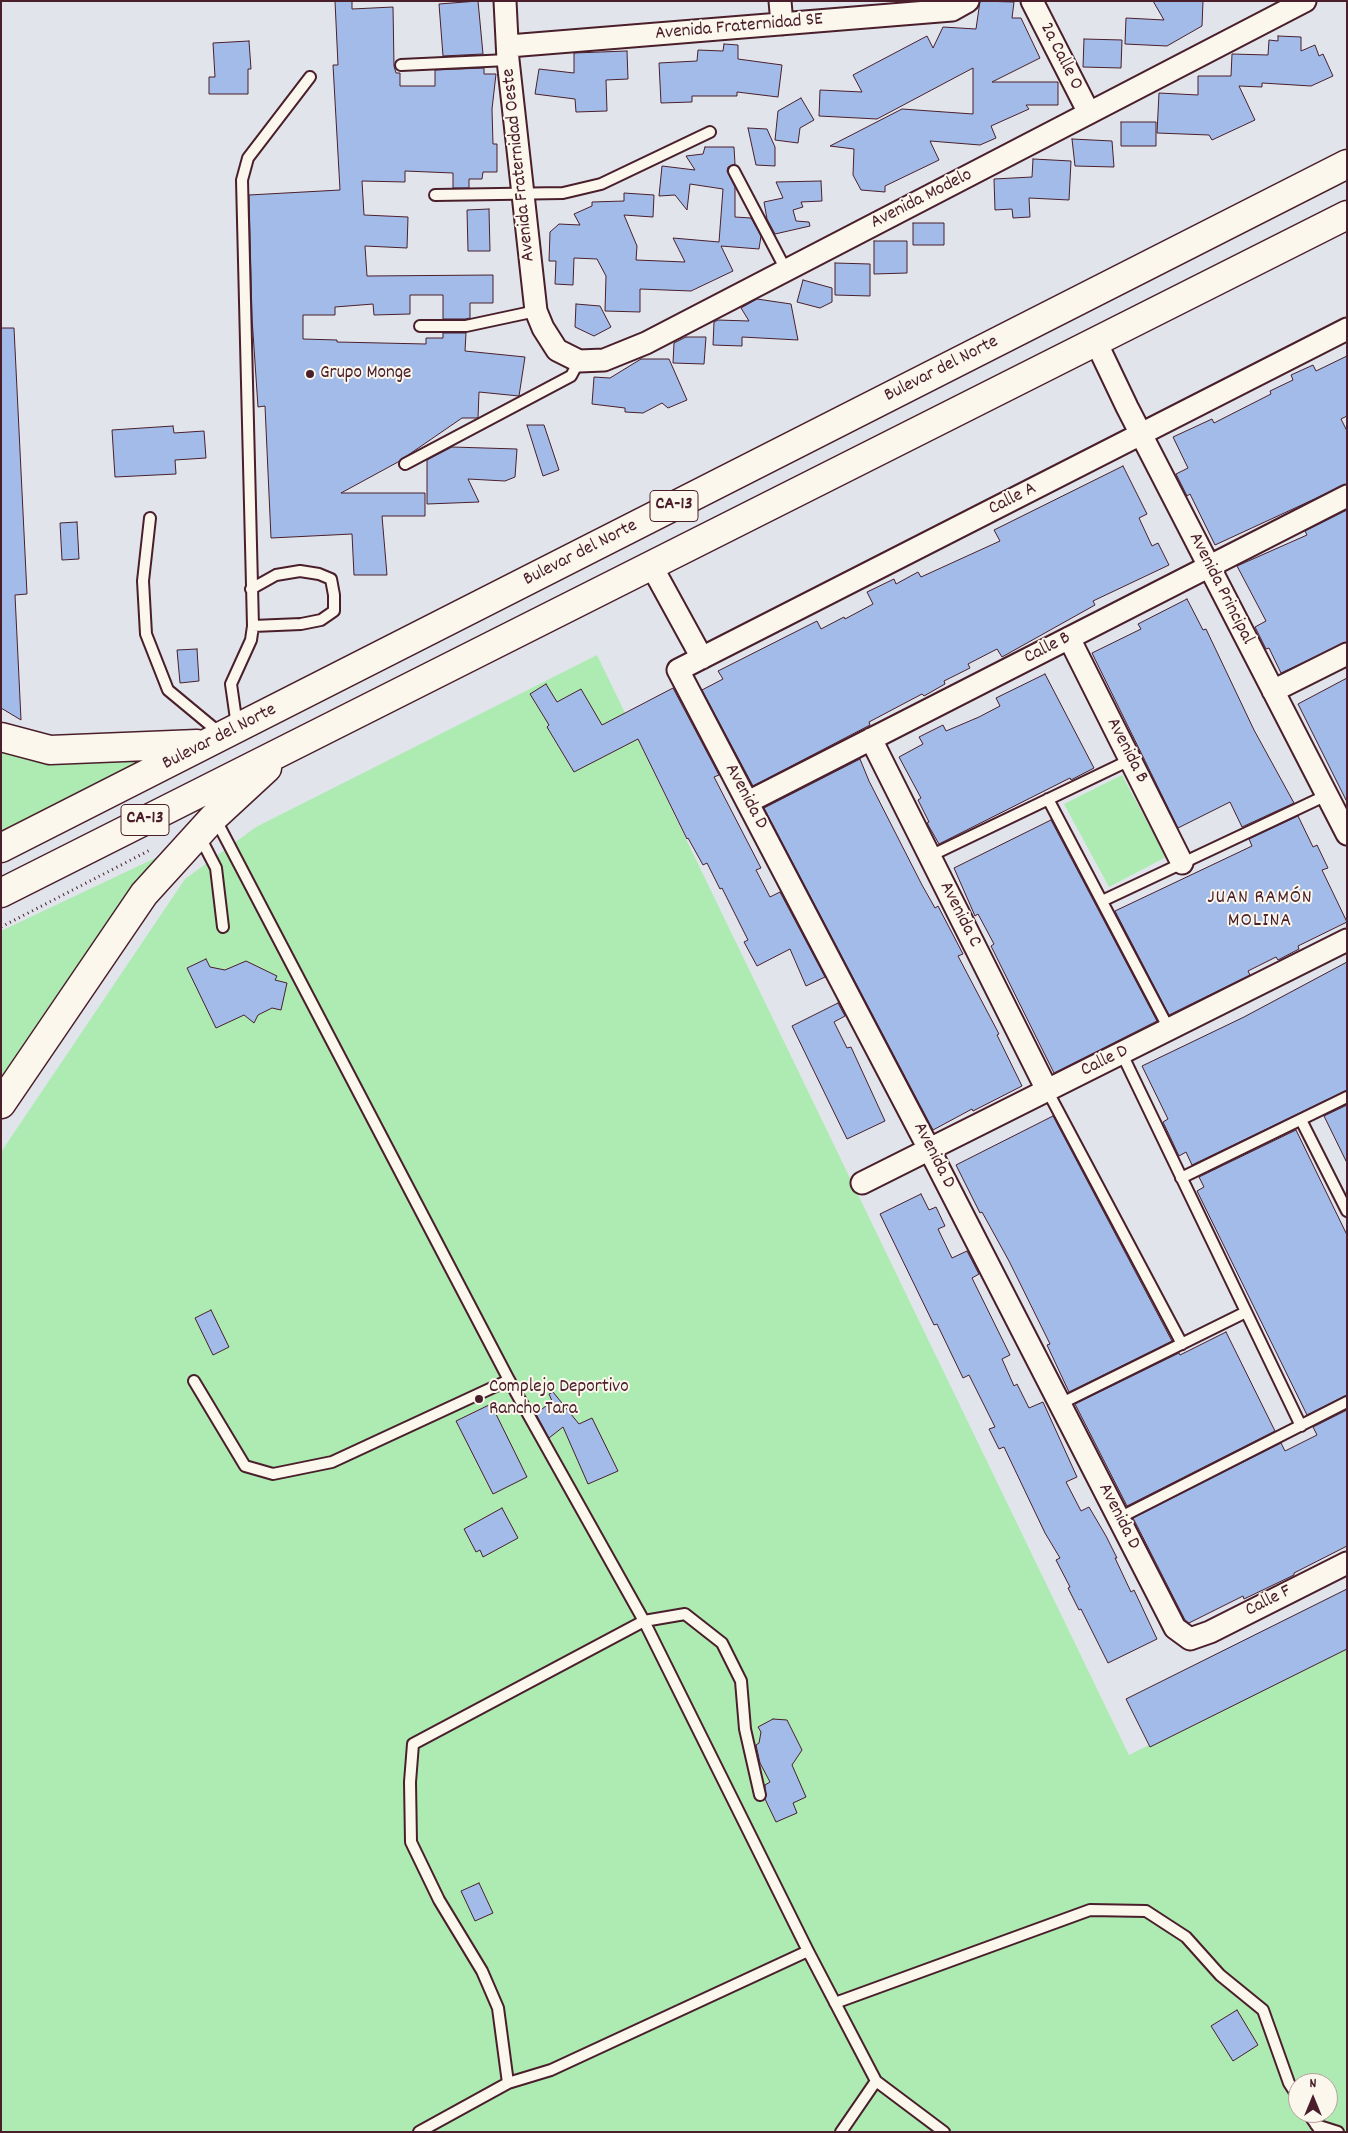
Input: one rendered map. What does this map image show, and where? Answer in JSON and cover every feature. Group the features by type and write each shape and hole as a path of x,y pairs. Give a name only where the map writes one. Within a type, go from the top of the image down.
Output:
{"highway":[{"name":"Bulevar del Norte","path":"1,848 1347,164"},
{"name":"Bulevar del Norte","path":"1,893 1347,214"},
{"path":"1,737 50,750 150,747 224,736"},
{"path":"1,1104 144,894 207,825 290,746"}],"street":[{"name":"Avenida Fraternidad Oeste","path":"505,1 508,53 539,319"},
{"path":"780,1 782,24"},
{"name":"Avenida Fraternidad SE","path":"508,53 782,24 952,10 968,1"},
{"name":"2a Calle O","path":"1032,1 1089,113"},
{"name":"Avenida Modelo","path":"539,319 557,350 579,361 604,360 646,343 1305,1"},
{"name":"Calle A","path":"678,670 1347,329"},
{"name":"Avenida Principal","path":"1096,342 1141,435 1347,834"},
{"name":"Calle B","path":"748,802 1347,496"},
{"path":"651,565 702,658"},
{"name":"Avenida B","path":"1069,638 1182,863"},
{"path":"1273,690 1347,654"},
{"name":"Avenida D","path":"678,670 929,1149 1175,1628 1190,1639"},
{"name":"Avenida C","path":"871,739 1047,1090"},
{"name":"Calle D","path":"862,1183 1347,940"},
{"name":"Calle F","path":"1190,1639 1210,1632 1347,1563"}],"lane":[{"path":"401,65 508,53"},
{"path":"224,736 231,684 251,640 253,626 242,180 248,158 310,77"},
{"path":"435,195 524,192 563,193 601,184 710,132"},
{"path":"734,172 786,270"},
{"path":"420,326 466,326 539,319"},
{"path":"406,464 571,376 579,361"},
{"path":"150,518 142,581 146,634 168,690 224,736"},
{"path":"251,589 276,575 300,571 319,574 330,580 334,594 334,611 322,620 301,624 253,626"},
{"path":"930,856 1130,760"},
{"path":"1102,901 1327,795"},
{"path":"1048,800 1169,1029"},
{"path":"207,825 216,868 223,927"},
{"path":"207,825 509,1380 644,1621 808,1951 876,2081 944,2132"},
{"path":"1122,1054 1301,1426"},
{"path":"1047,1090 1182,1344"},
{"path":"1181,1178 1347,1098"},
{"path":"1301,1120 1347,1211"},
{"path":"1060,1404 1246,1312"},
{"path":"194,1381 245,1466 273,1474 332,1462 509,1380"},
{"path":"1119,1518 1347,1402"},
{"path":"508,2083 498,2008 482,1971 440,1900 411,1842 410,1782 413,1744 644,1621 686,1614 722,1643 741,1681 746,1729 760,1795"},
{"path":"835,2003 1090,1910 1146,1912 1186,1937 1220,1975 1263,2010 1288,2080"},
{"path":"419,2132 508,2083 551,2070 808,1951"},
{"path":"841,2132 876,2081"},
{"path":"1318,2128 1338,2132"}],"path":[{"path":"1,927 163,844 178,856"}],"green space":[{"name":"Complejo Deportivo Rancho Tara","path":"597,655 1129,1755 1347,1645 1347,2132 1,2132 1,1152 185,879 256,827"},
{"path":"1,742 162,753 1,834"},
{"path":"1122,775 1166,857 1109,887 1064,804"},
{"path":"168,852 1,1089 1,931"}],"building":[{"path":"335,1 352,1 352,9 393,7 394,66 396,73 400,73 400,86 435,86 435,70 484,68 484,74 496,74 492,109 493,144 497,144 497,172 483,172 482,179 469,179 469,188 453,188 453,173 405,171 405,182 362,181 364,215 408,217 407,248 365,246 367,276 493,275 493,303 470,303 470,318 465,319 443,319 443,295 410,295 410,314 374,315 373,304 335,307 335,315 303,315 303,339 337,340 337,342 426,344 426,338 443,338 443,333 466,333 465,351 525,357 519,396 479,392 478,418 462,418 398,462 341,493 425,493 425,516 382,516 387,575 354,575 352,534 271,538 265,406 258,407 252,318 249,195 340,190 333,65 338,65"},
{"path":"478,1 483,54 443,56 439,4"},
{"path":"980,1 1014,2 1012,18 1021,18 1040,58 992,82 1058,82 1058,105 1026,105 1029,109 991,126 996,138 980,145 930,141 939,160 885,186 885,192 861,190 853,175 854,149 830,146 902,109 973,114 973,68 877,119 819,116 820,90 862,92 853,75 927,36 933,48 943,27 976,29"},
{"path":"1153,1 1203,1 1202,26 1167,46 1125,44 1126,18 1164,20"},
{"path":"1278,36 1301,37 1301,51 1315,45 1319,56 1323,54 1333,76 1311,86 1262,83 1262,87 1239,86 1255,120 1212,140 1209,135 1157,133 1159,93 1198,95 1198,76 1231,76 1232,54 1268,55 1269,40 1278,41"},
{"path":"1084,39 1122,40 1121,68 1083,67"},
{"path":"249,41 251,69 248,69 248,94 209,94 209,77 215,77 213,43"},
{"path":"724,44 738,45 738,59 782,65 778,97 737,92 737,96 692,96 692,102 661,103 659,63 697,61 698,50 723,51"},
{"path":"627,51 628,79 606,80 607,111 576,112 575,99 535,94 539,69 574,73 574,53"},
{"path":"801,98 814,120 800,128 798,143 775,140 778,111"},
{"path":"1121,122 1156,122 1156,146 1121,146"},
{"path":"748,128 767,129 775,147 775,166 756,165"},
{"path":"1072,139 1112,141 1114,167 1075,166"},
{"path":"705,147 734,147 735,164 728,167 727,171 735,187 735,217 751,218 761,236 759,249 721,246 733,271 691,291 640,289 640,312 605,311 606,276 597,259 574,258 573,285 555,284 556,261 549,261 550,232 559,224 580,225 574,214 592,206 592,202 624,201 624,193 654,195 653,217 624,215 637,246 636,260 685,262 673,238 719,242 723,189 690,184 687,210 675,195 659,196 662,166 695,170 686,156 703,154"},
{"path":"1033,159 1071,161 1069,200 1029,198 1030,217 1013,218 1012,209 995,210 994,179 1032,177"},
{"path":"821,181 822,201 801,202 803,207 793,210 796,221 809,222 810,226 775,234 767,219 764,202 783,198 776,182"},
{"path":"489,209 490,251 468,251 467,210"},
{"path":"913,223 944,223 944,245 913,245"},
{"path":"874,241 907,241 907,273 874,274"},
{"path":"835,263 870,264 870,296 835,295"},
{"path":"803,280 832,288 832,302 820,308 797,302"},
{"path":"757,299 791,304 798,340 742,337 742,346 713,345 714,322 718,320 749,321 741,308"},
{"path":"576,304 600,306 611,327 594,336 575,327"},
{"path":"1,328 14,328 27,594 15,595 21,720 1,708"},
{"path":"686,337 706,337 704,364 673,363 674,343"},
{"path":"1347,356 1347,416 1341,419 1347,431 1347,484 1215,545 1190,494 1187,496 1176,474 1188,468 1173,437 1212,419 1214,423 1271,394 1270,391 1293,380 1291,375 1313,365 1316,371"},
{"path":"641,359 669,359 687,400 668,408 662,403 643,413 625,412 625,408 592,404 594,377 610,378"},
{"path":"527,425 544,425 559,470 543,476"},
{"path":"173,426 174,433 204,431 206,458 175,460 176,474 115,477 112,430"},
{"path":"452,447 517,449 515,477 505,481 468,479 479,502 427,504 427,460"},
{"path":"1123,466 1147,514 1139,518 1152,546 1158,543 1169,565 1093,601 1095,605 1002,657 997,649 968,664 970,668 944,681 945,684 924,696 922,694 869,722 870,725 753,786 702,690 723,679 718,671 817,621 821,629 844,617 845,619 873,604 867,592 894,579 896,584 918,572 921,577 1000,541 994,530"},
{"path":"1347,510 1347,642 1281,673 1269,648 1266,649 1255,627 1266,621 1237,566 1307,535 1305,531"},
{"path":"77,522 79,559 62,560 60,523"},
{"path":"1187,599 1203,630 1206,629 1254,730 1294,803 1242,827 1230,802 1178,828 1092,653 1141,629 1138,624"},
{"path":"197,649 199,681 180,683 177,650"},
{"path":"1045,674 1094,768 1071,780 1070,778 939,844 927,823 929,822 918,800 921,798 899,757 923,744 919,737 943,725 946,731 979,717 1000,706 996,698"},
{"path":"1347,678 1347,802 1298,704"},
{"path":"546,684 557,702 581,689 602,725 673,688 719,775 714,777 761,868 756,870 770,897 780,892 825,977 806,986 790,949 757,966 744,942 748,940 722,888 720,889 707,863 703,865 687,839 638,739 574,772 530,694"},
{"path":"860,759 869,781 922,885 935,908 938,906 963,954 958,956 999,1034 997,1035 1022,1086 973,1111 972,1109 933,1130 764,808"},
{"path":"1298,816 1313,847 1317,845 1328,868 1322,870 1347,922 1298,946 1299,949 1278,960 1276,957 1248,971 1250,975 1169,1015 1115,911 1252,846 1249,839"},
{"path":"1051,820 1157,1021 1054,1073 991,946 994,944 978,914 975,916 954,868"},
{"path":"206,959 210,967 225,970 246,961 277,976 275,980 287,983 281,1010 272,1008 258,1015 254,1023 244,1015 216,1028 187,968"},
{"path":"1347,962 1347,1090 1192,1165 1186,1152 1179,1156 1163,1122 1168,1119 1142,1066 1244,1017"},
{"path":"838,1003 845,1016 834,1022 847,1048 851,1047 885,1121 847,1139 792,1026"},
{"path":"1347,1105 1347,1163 1324,1116"},
{"path":"1053,1116 1172,1341 1069,1392 1047,1345 1050,1344 1009,1261 982,1212 980,1213 956,1165"},
{"path":"1296,1130 1347,1235 1347,1395 1307,1415 1197,1191 1204,1187 1199,1177"},
{"path":"921,1194 929,1210 936,1207 945,1226 938,1229 952,1258 967,1251 979,1274 972,1278 1010,1355 1002,1359 1014,1386 1017,1384 1029,1408 1043,1402 1077,1477 1066,1482 1081,1511 1089,1507 1106,1536 1131,1592 1134,1590 1157,1639 1108,1663 1081,1609 1079,1610 1068,1588 1070,1587 1056,1560 1060,1558 1045,1533 1004,1447 999,1449 989,1429 995,1427 969,1375 963,1378 937,1324 934,1325 880,1214"},
{"path":"211,1310 229,1347 213,1355 195,1318"},
{"path":"1226,1332 1275,1431 1127,1506 1075,1404"},
{"path":"553,1392 579,1424 592,1418 618,1471 588,1484 563,1427 549,1438 536,1414 552,1401 549,1394"},
{"path":"491,1404 527,1477 493,1494 456,1421"},
{"path":"1347,1410 1347,1546 1294,1573 1294,1575 1244,1599 1243,1596 1189,1623 1185,1620 1133,1518 1281,1443 1285,1451 1317,1435 1313,1427"},
{"path":"502,1508 518,1538 483,1557 480,1550 476,1552 464,1529"},
{"path":"1347,1589 1347,1649 1150,1747 1126,1699"},
{"path":"773,1719 787,1720 802,1750 792,1765 806,1797 793,1803 797,1813 776,1822 765,1799 765,1785 770,1782 760,1763 756,1745 759,1743 761,1732 758,1727"},
{"path":"479,1883 493,1913 475,1921 461,1891"},
{"path":"1237,2010 1258,2045 1233,2061 1211,2026"}],"place":[{"name":"Grupo Monge","path":"310,374"},
{"name":"Complejo Deportivo Rancho Tara","path":"479,1399"}],"district":[{"name":"JUAN RAMÓN MOLINA","path":"1260,910"}]}
